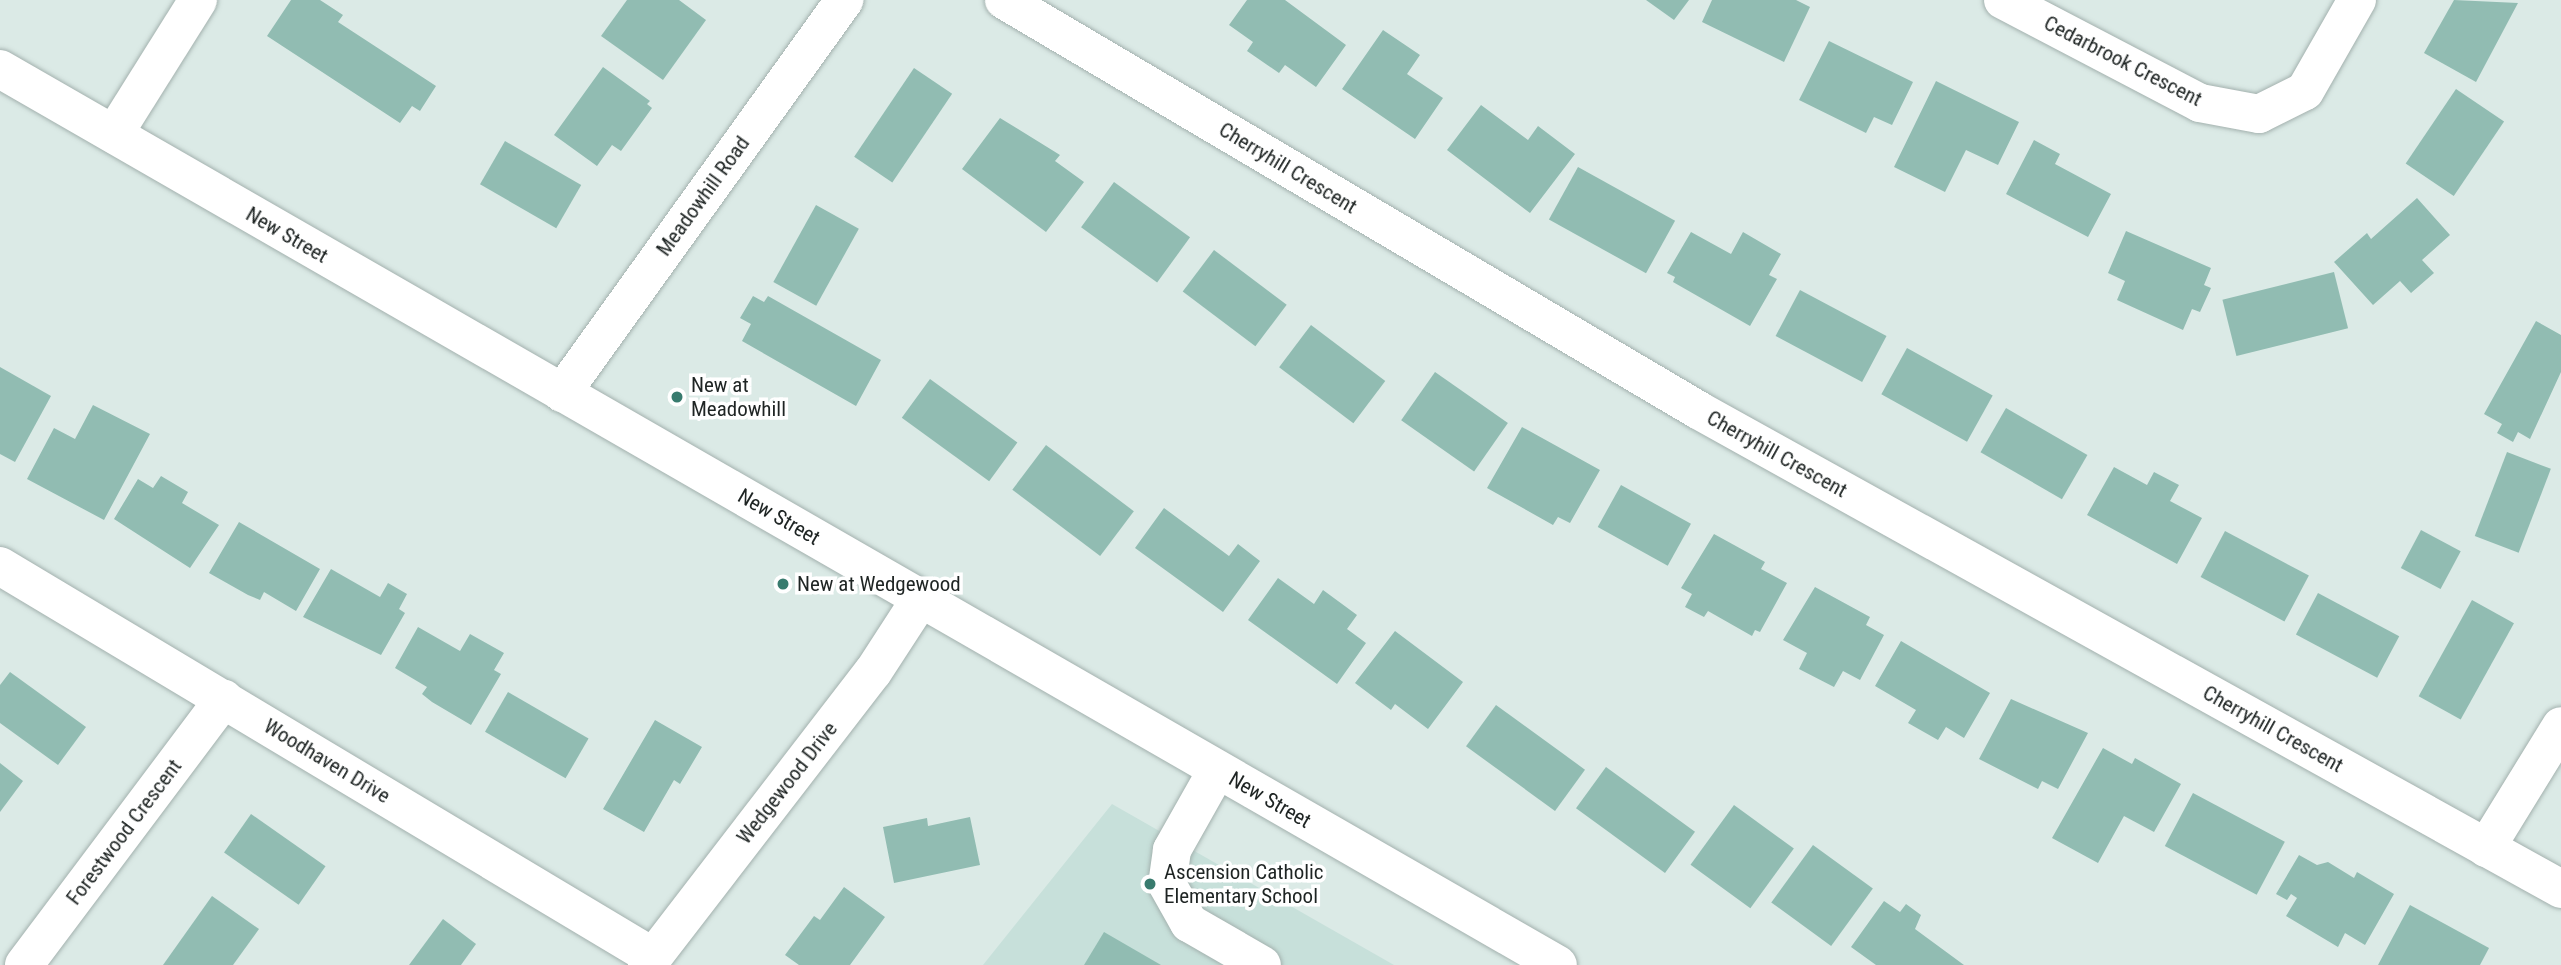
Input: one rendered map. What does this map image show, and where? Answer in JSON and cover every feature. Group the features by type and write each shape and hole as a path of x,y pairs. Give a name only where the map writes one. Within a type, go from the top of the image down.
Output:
{"street":[{"path":"114,134 198,0"},
{"name":"Meadowhill Road","path":"562,393 844,0"},
{"name":"Cherryhill Crescent","path":"1004,0 1698,410 2561,888"},
{"name":"Cedarbrook Crescent","path":"2003,0 2200,103 2259,114 2305,90 2357,0"},
{"name":"New Street","path":"0,69 1558,965"},
{"name":"Woodhaven Drive","path":"0,566 223,699 650,961"},
{"name":"Wedgewood Drive","path":"650,961 873,672 921,598"},
{"name":"Forestwood Crescent","path":"24,965 223,699"},
{"path":"2486,848 2561,726"},
{"path":"1217,770 1172,850 1167,884 1189,923 1262,965"}],"shaded area":[{"name":"Ascension Catholic Elementary School","path":"1112,804 1394,965 983,965"}],"building":[{"path":"291,0 320,0 343,15 338,22 436,86 420,111 412,106 400,123 267,36"},
{"path":"627,0 679,0 706,20 663,80 601,36"},
{"path":"1247,0 1285,0 1346,45 1316,87 1285,65 1279,73 1247,51 1253,42 1229,25"},
{"path":"1646,0 1689,0 1674,20"},
{"path":"1712,0 1796,0 1810,7 1784,62 1702,22"},
{"path":"2454,0 2518,3 2476,82 2424,53"},
{"path":"1383,30 1420,55 1407,74 1443,98 1415,139 1342,89"},
{"path":"1829,41 1913,82 1892,125 1874,117 1866,133 1799,100"},
{"path":"603,67 650,101 647,104 652,108 621,151 612,145 597,166 554,135"},
{"path":"914,68 952,94 892,182 854,157"},
{"path":"1936,81 2019,122 1998,165 1966,150 1945,192 1894,167"},
{"path":"2456,89 2504,121 2454,196 2406,164"},
{"path":"1481,105 1528,140 1538,126 1575,154 1530,213 1447,150"},
{"path":"1000,118 1060,155 1055,161 1084,182 1046,232 962,169"},
{"path":"2034,140 2060,154 2055,164 2111,194 2088,237 2006,194"},
{"path":"505,141 581,185 556,228 480,184"},
{"path":"1578,167 1675,221 1646,273 1549,219"},
{"path":"1114,182 1190,237 1157,283 1081,227"},
{"path":"2417,198 2450,235 2422,260 2434,273 2411,293 2400,281 2373,305 2334,262 2367,233 2371,239"},
{"path":"816,205 859,229 816,306 773,282"},
{"path":"2126,231 2211,268 2204,285 2211,288 2200,312 2192,309 2183,330 2117,300 2125,281 2108,273"},
{"path":"1691,232 1731,254 1743,232 1781,254 1769,275 1777,279 1750,326 1673,282 1675,277 1667,273"},
{"path":"1214,250 1287,305 1255,346 1183,292"},
{"path":"2334,272 2348,328 2236,356 2222,300"},
{"path":"1800,290 1887,336 1862,382 1776,336"},
{"path":"753,296 764,302 768,296 881,360 856,406 742,341 751,324 740,318"},
{"path":"2536,321 2561,335 2561,372 2530,439 2518,432 2513,442 2497,433 2502,424 2484,414"},
{"path":"1311,325 1385,381 1353,423 1279,367"},
{"path":"1907,348 1993,396 1967,442 1881,394"},
{"path":"0,367 51,396 15,462 0,454"},
{"path":"1435,372 1508,423 1474,471 1401,420"},
{"path":"930,379 1017,442 989,481 902,418"},
{"path":"93,405 150,434 104,520 27,479 54,428 75,439"},
{"path":"2006,408 2087,455 2062,499 1980,452"},
{"path":"1522,427 1600,470 1570,523 1558,517 1553,525 1487,488"},
{"path":"1046,445 1134,511 1100,556 1012,490"},
{"path":"2507,452 2551,469 2519,553 2475,536"},
{"path":"2114,467 2147,485 2154,472 2179,485 2170,501 2202,518 2177,564 2087,515"},
{"path":"161,476 188,492 182,503 219,525 190,568 114,519 138,479 153,488"},
{"path":"1621,485 1691,524 1668,566 1598,527"},
{"path":"1164,508 1229,556 1238,544 1260,561 1223,612 1135,548"},
{"path":"239,522 320,569 296,611 264,592 260,600 209,573"},
{"path":"2421,530 2461,551 2441,589 2401,568"},
{"path":"2225,531 2309,576 2284,622 2201,577"},
{"path":"1714,534 1765,562 1761,569 1787,583 1760,632 1755,630 1752,636 1708,611 1704,617 1685,607 1692,594 1681,588"},
{"path":"331,569 380,597 388,583 407,594 399,609 405,613 381,655 303,617"},
{"path":"1278,578 1314,604 1323,590 1357,615 1347,629 1366,643 1337,684 1248,620"},
{"path":"1815,587 1870,617 1866,625 1884,635 1860,680 1843,671 1834,687 1799,669 1807,653 1783,640"},
{"path":"2318,593 2399,636 2377,678 2296,634"},
{"path":"2472,600 2514,623 2461,719 2419,696"},
{"path":"418,627 460,651 470,634 504,653 494,670 501,674 471,725 432,702 422,694 427,687 395,668"},
{"path":"1395,631 1463,682 1428,729 1395,704 1391,710 1355,683"},
{"path":"1901,641 1990,693 1964,738 1946,727 1938,740 1908,723 1916,710 1875,686"},
{"path":"10,672 86,727 58,765 0,723 0,685"},
{"path":"508,692 589,738 566,778 485,732"},
{"path":"2011,699 2088,733 2058,789 2042,781 2038,789 1979,759"},
{"path":"1496,705 1585,770 1555,811 1466,746"},
{"path":"655,720 702,747 680,784 674,780 644,832 603,809"},
{"path":"2103,748 2132,764 2135,758 2181,784 2154,832 2124,816 2098,863 2052,838"},
{"path":"0,763 23,781 0,812"},
{"path":"1606,767 1695,832 1665,873 1576,808"},
{"path":"2193,793 2285,842 2257,895 2165,846"},
{"path":"1734,805 1794,848 1750,908 1691,865"},
{"path":"251,814 326,866 299,905 224,853"},
{"path":"970,817 980,865 894,883 883,827 927,818 928,826"},
{"path":"1813,845 1873,888 1831,946 1771,902"},
{"path":"2299,855 2317,865 2328,862 2354,878 2357,872 2394,894 2365,945 2345,933 2338,947 2286,916 2297,898 2291,894 2287,900 2276,894"},
{"path":"844,887 885,917 850,965 799,965 785,955 814,916 820,920"},
{"path":"212,896 259,929 233,965 163,965"},
{"path":"1884,901 1900,912 1906,904 1921,915 1915,929 1964,965 1876,965 1851,947"},
{"path":"2410,905 2489,948 2480,965 2378,965"},
{"path":"443,919 476,944 461,965 409,965"},
{"path":"1104,932 1161,965 1084,965"}],"place":[{"name":"New at Meadowhill","path":"677,397"},
{"name":"New at Wedgewood","path":"783,584"},
{"name":"Ascension Catholic Elementary School","path":"1150,884"}]}
